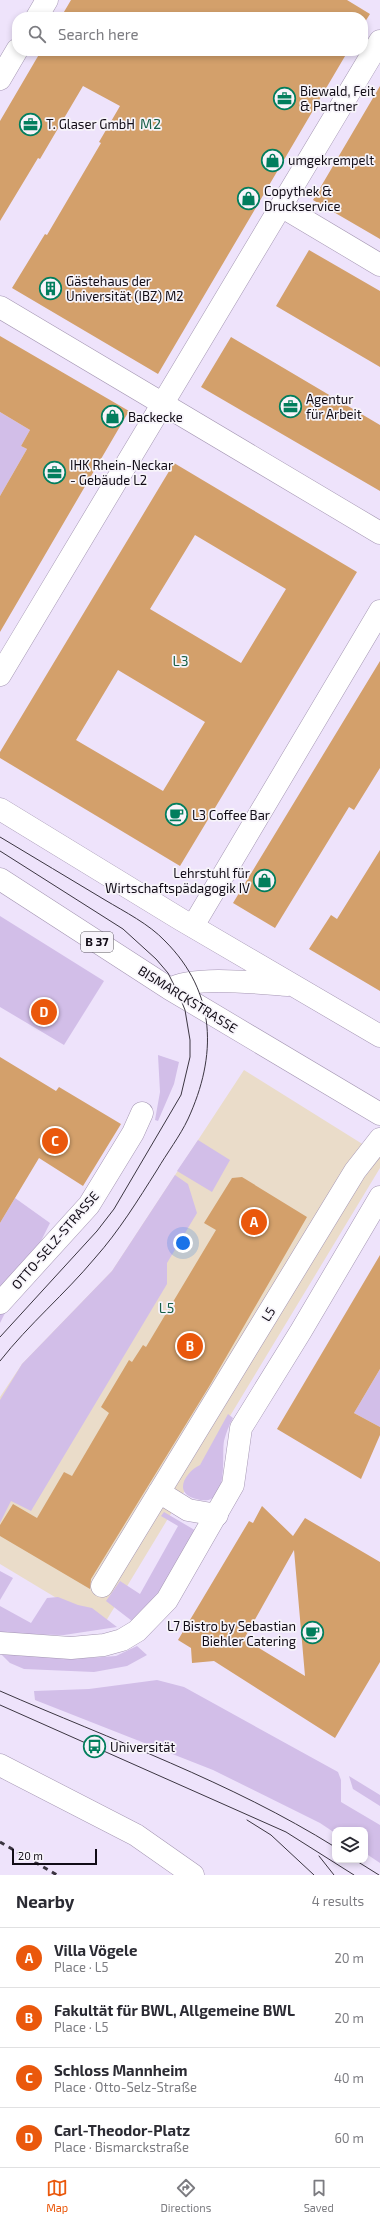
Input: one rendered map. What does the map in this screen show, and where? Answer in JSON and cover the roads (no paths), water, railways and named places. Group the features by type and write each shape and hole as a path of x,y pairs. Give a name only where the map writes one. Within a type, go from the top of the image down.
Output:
{"main road":[{"path":"40,12 47,0"},
{"path":"0,675 380,40"},
{"path":"0,79 13,56"},
{"path":"281,206 380,265"},
{"path":"0,307 380,533"},
{"path":"193,926 380,611"},
{"path":"0,809 291,985 380,1036"},
{"name":"BISMARCKSTRASSE","path":"0,879 170,989 380,1114"},
{"path":"170,989 180,984 194,982 291,985"},
{"name":"OTTO-SELZ-STRASSE","path":"0,1303 89,1205 133,1133 142,1113"},
{"name":"L5","path":"102,1586 355,1171 380,1139"},
{"path":"0,1643 72,1648 104,1645 127,1637 146,1623 167,1600 233,1485 242,1428 302,1331 380,1198"},
{"path":"159,1492 188,1510 217,1514"},
{"path":"0,1765 136,1835 193,1875"}],"tram line":[{"path":"0,837 136,919 159,935 182,961 195,982 203,1004 207,1026 207,1049 204,1072 188,1119 177,1138 112,1237 72,1284 23,1334 0,1361"},
{"path":"0,851 123,929 156,959 168,973 179,995 185,1010 190,1040 190,1057 181,1095 114,1209 97,1231 0,1337"},
{"path":"0,1691 213,1782 255,1802 332,1845"},
{"path":"0,1705 286,1832 354,1875"},
{"path":"247,1820 271,1835 314,1875"},
{"path":"319,1856 334,1875"},
{"path":"360,1863 379,1875"}],"railway":[{"path":"0,1842 57,1875"}],"place":[{"name":"Biewald, Feit & Partner","path":"284,98"},
{"name":"T. Glaser GmbH","path":"31,124"},
{"name":"umgekrempelt","path":"272,160"},
{"name":"Copythek & Druckservice","path":"249,198"},
{"name":"Gästehaus der Universität (IBZ) M2","path":"50,288"},
{"name":"Agentur für Arbeit","path":"291,406"},
{"name":"Backecke","path":"112,417"},
{"name":"IHK Rhein-Neckar - Gebäude L2","path":"54,472"},
{"name":"L3 Coffee Bar","path":"176,815"},
{"name":"Lehrstuhl für Wirtschaftspädagogik IV","path":"265,880"},
{"name":"Carl-Theodor-Platz","path":"44,1012"},
{"name":"Schloss Mannheim","path":"55,1141"},
{"name":"Villa Vögele","path":"254,1222"},
{"name":"Fakultät für BWL, Allgemeine BWL","path":"190,1346"},
{"name":"L7 Bistro by Sebastian Biehler Catering","path":"312,1633"},
{"name":"Universität","path":"94,1747"}],"district":[{"name":"M2","path":"151,124"},
{"name":"L3","path":"181,661"},
{"name":"L5","path":"167,1308"}]}
